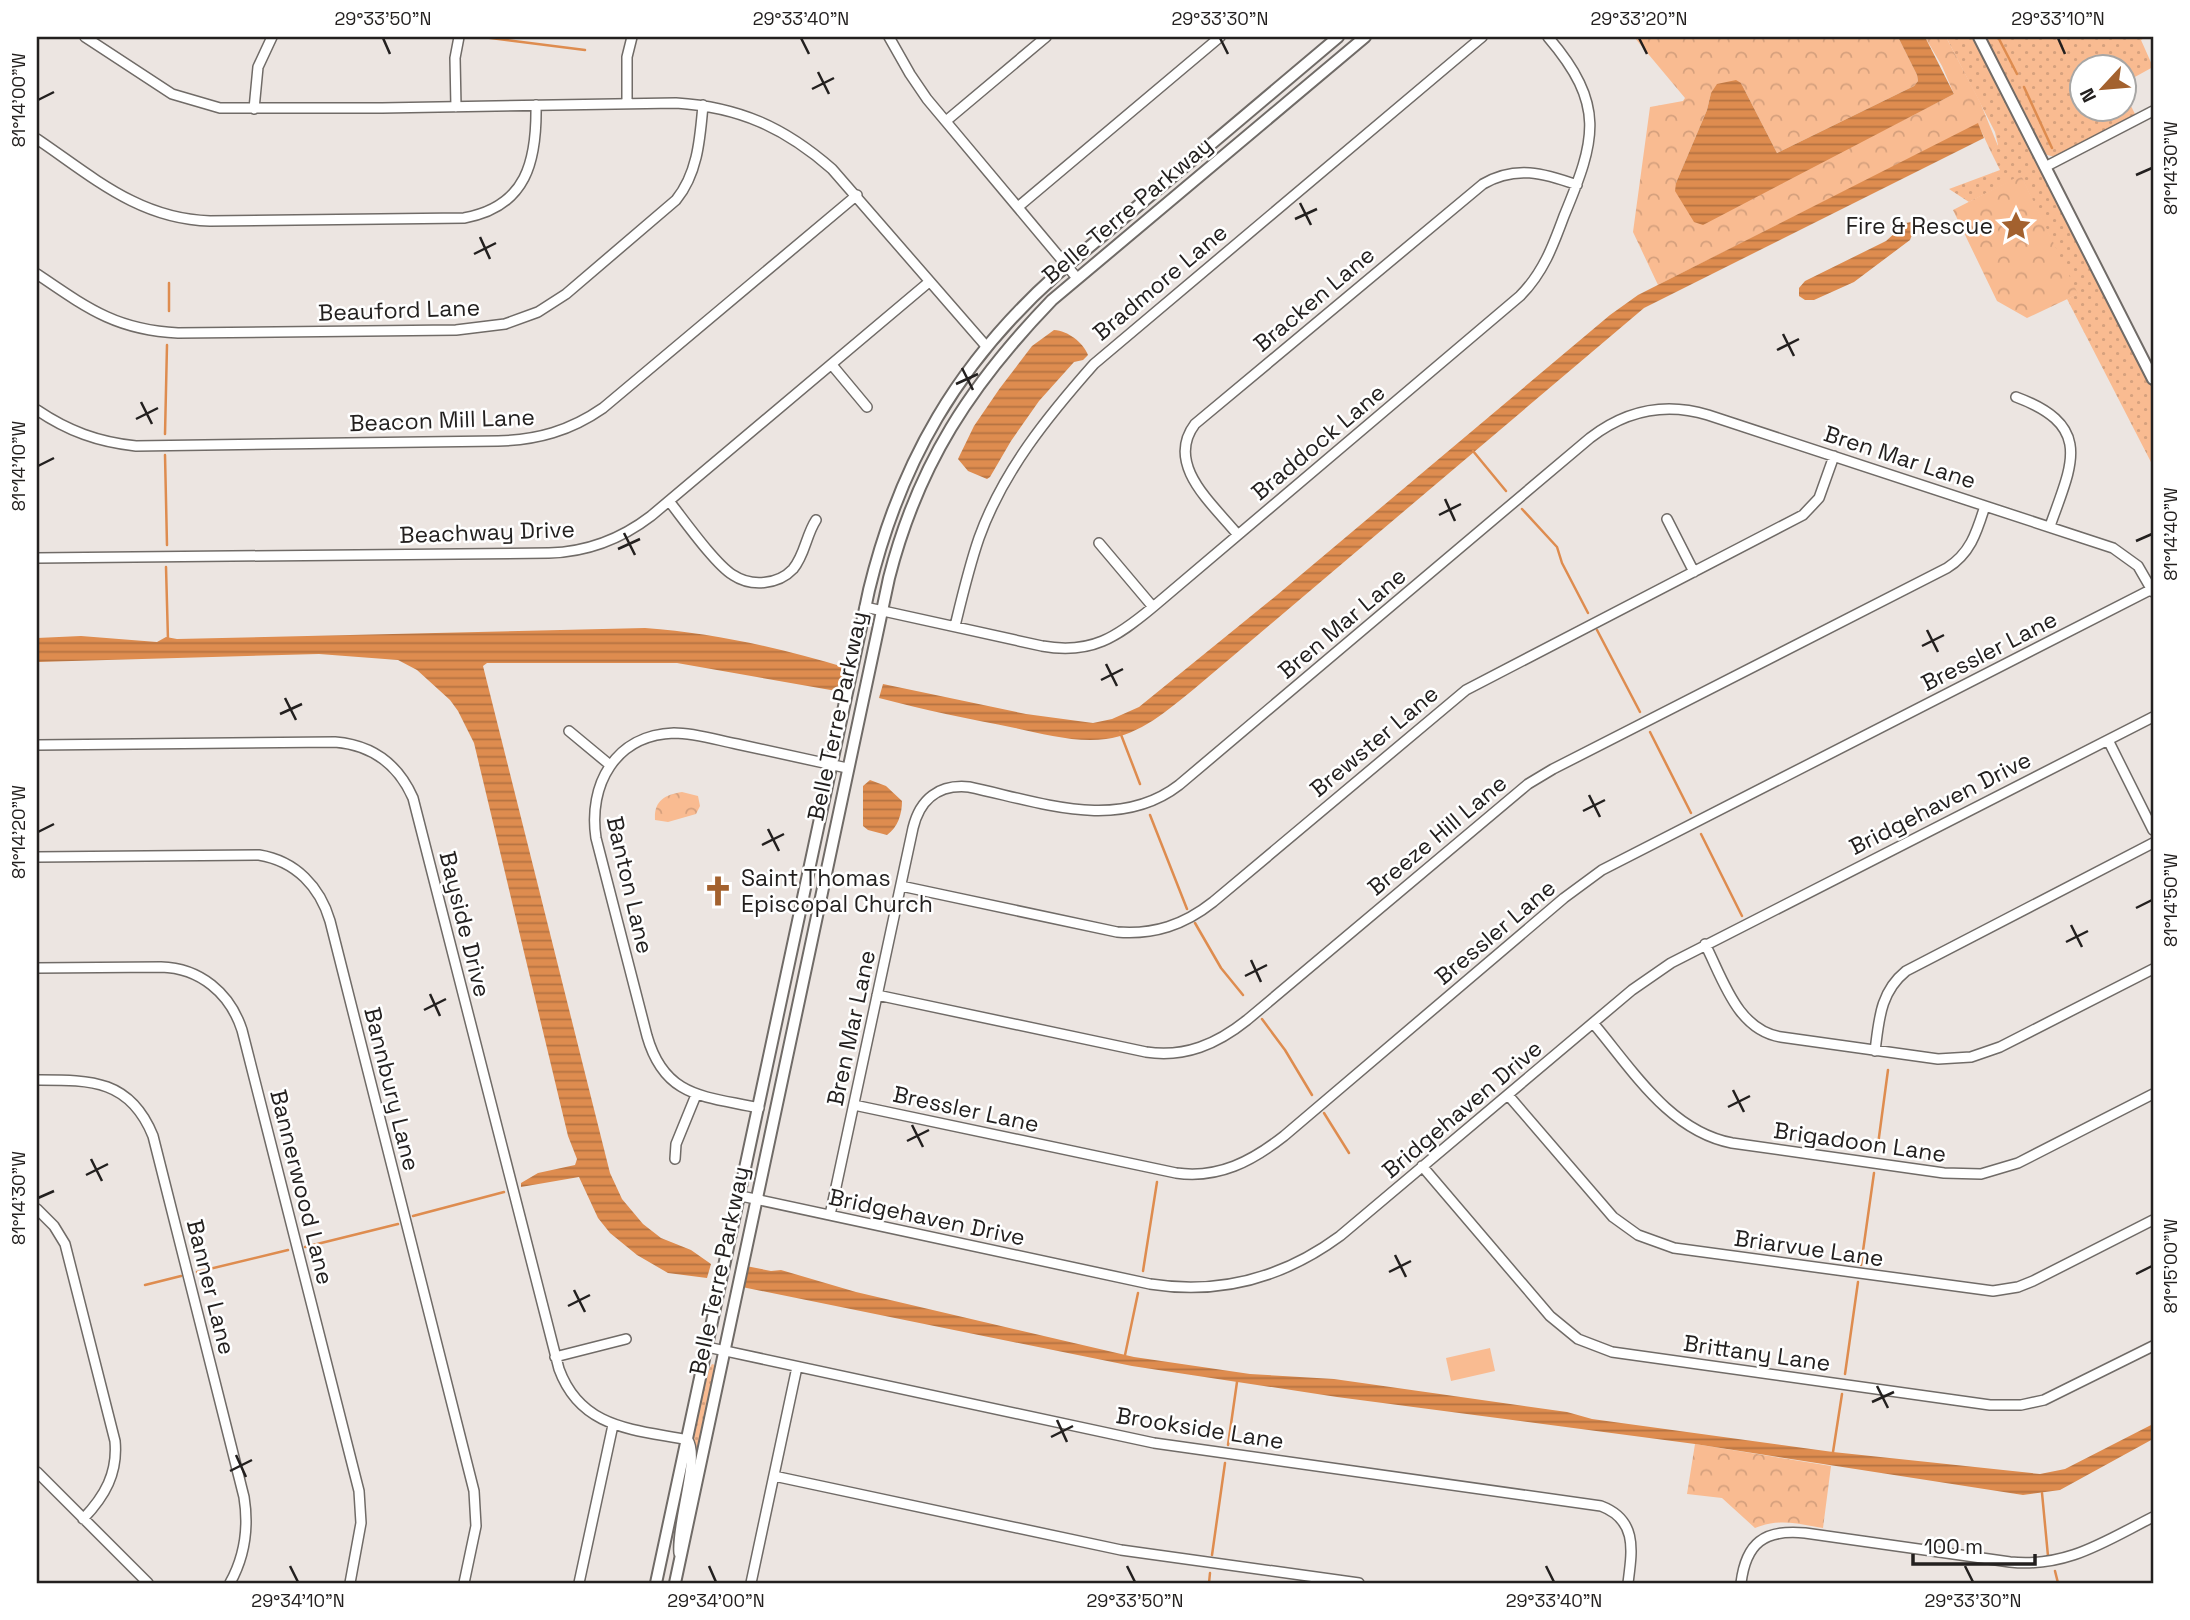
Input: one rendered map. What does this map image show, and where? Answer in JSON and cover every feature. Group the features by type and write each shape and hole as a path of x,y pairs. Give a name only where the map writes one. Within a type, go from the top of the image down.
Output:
{"main road":[{"name":"Belle Terre Parkway","path":"656,1583 865,607 884,533 912,462 949,396 986,346 1022,306 1338,37"},
{"name":"Belle Terre Parkway","path":"675,1583 882,611 894,558 925,474 953,422 1013,341 1077,278 1365,37"},
{"path":"1979,37 2153,379"},
{"path":"786,972 803,975"}],"street":[{"path":"85,37 154,83 181,97 220,108 627,103 703,105 744,114 807,147 832,169 986,346"},
{"path":"254,109 258,67 272,37"},
{"path":"456,107 455,58 459,37"},
{"path":"627,103 627,57 632,37"},
{"path":"890,37 914,80 1077,278"},
{"path":"946,121 1046,37"},
{"path":"1018,207 1220,37"},
{"name":"Bradmore Lane","path":"955,626 980,536 1002,487 1043,423 1094,364 1482,37"},
{"name":"Braddock Lane","path":"865,607 1050,647 1077,648 1116,636 1153,607 1520,296 1539,275 1577,185 1589,148 1590,127 1587,104 1572,67 1548,37"},
{"path":"37,139 131,202 173,217 210,221 464,218 496,207 520,184 534,153 536,105"},
{"name":"Beauford Lane","path":"37,274 106,318 146,331 178,333 456,330 505,324 538,312 566,294 676,200 684,191 693,171 703,105"},
{"path":"2045,167 2153,111"},
{"name":"Bracken Lane","path":"1238,535 1199,487 1186,466 1186,443 1195,424 1483,184 1498,176 1527,172 1543,173 1577,185"},
{"name":"Beacon Mill Lane","path":"37,410 58,424 85,436 136,446 498,441 548,436 576,425 603,408 857,195"},
{"name":"Beachway Drive","path":"37,558 558,553 587,548 637,527 929,282"},
{"path":"832,365 867,407"},
{"path":"2016,397 2051,414 2063,427 2069,440 2070,467 2050,526"},
{"name":"Bren Mar Lane","path":"830,1215 918,811 930,796 944,788 969,787 1097,811 1134,808 1166,795 1590,439 1623,418 1653,410 1686,410 2050,526 2119,551 2138,566 2153,591"},
{"name":"Brewster Lane","path":"901,886 1117,932 1143,932 1173,926 1213,902 1466,690 1808,511 1822,492 1834,456"},
{"path":"669,501 727,570 734,576 752,582 771,582 790,572 800,559 816,520"},
{"name":"Breeze Hill Lane","path":"877,995 1146,1052 1176,1053 1209,1045 1247,1020 1528,784 1947,568 1969,548 1985,506"},
{"path":"1667,519 1694,572"},
{"path":"1100,543 1153,607"},
{"name":"Bressler Lane","path":"854,1105 1176,1173 1211,1173 1242,1165 1284,1136 1564,898 1602,870 2153,591"},
{"name":"Bridgehaven Drive","path":"741,1196 1150,1284 1214,1287 1269,1275 1309,1257 1340,1236 1647,979 1705,944 2153,717"},
{"path":"569,731 610,765"},
{"name":"Banton Lane","path":"759,1108 696,1095 679,1085 661,1066 649,1043 594,825 596,795 610,765 636,744 672,733 847,768"},
{"path":"2108,740 2153,830"},
{"name":"Bayside Drive","path":"37,745 352,743 384,758 398,772 413,798 561,1377 574,1398 587,1411 613,1425 688,1440"},
{"path":"1875,1051 1884,998 1895,981 1906,971 2153,844"},
{"name":"Bannbury Lane","path":"37,857 259,855 289,865 318,893 330,922 474,1491 476,1526 464,1583"},
{"path":"1705,944 1738,1009 1756,1028 1775,1037 1938,1059 1959,1059 1983,1054 2153,969"},
{"name":"Bannerwood Lane","path":"37,968 180,969 212,985 234,1010 245,1043 359,1491 361,1531 350,1583"},
{"name":"Brigadoon Lane","path":"1593,1023 1670,1112 1702,1134 1732,1143 1944,1173 1981,1174 2011,1166 2153,1094"},
{"name":"Banner Lane","path":"37,1080 82,1080 109,1087 138,1110 153,1136 244,1497 246,1536 239,1565 230,1583"},
{"path":"675,1159 676,1144 696,1095"},
{"name":"Briarvue Lane","path":"1508,1095 1613,1217 1637,1236 1674,1248 1993,1291 2018,1287 2033,1281 2153,1220"},
{"name":"Brittany Lane","path":"1422,1166 1549,1317 1578,1339 1612,1352 1990,1405 2011,1405 2029,1404 2052,1397 2153,1346"},
{"path":"37,1209 51,1221 65,1244 115,1441 111,1480 99,1501 83,1518"},
{"path":"555,1357 625,1339"},
{"name":"Brookside Lane","path":"707,1347 1154,1443 1601,1506 1619,1517 1629,1534 1632,1548 1628,1583"},
{"path":"751,1583 797,1367"},
{"path":"579,1583 613,1425"},
{"path":"679,1561 678,1531 692,1455 688,1440"},
{"path":"37,1472 148,1583"},
{"path":"774,1476 1121,1550 1359,1583"},
{"path":"1741,1583 1745,1562 1752,1548 1766,1537 1783,1532 2010,1562 2038,1563 2079,1554 2153,1517"}],"green space":[{"path":"1634,37 1898,37 1917,75 1918,81 1914,86 1777,153 1741,83 1711,93 1707,110 1676,183 1868,138 1954,94 1925,37 1946,37 1980,102 1998,146 1991,152 1978,124 1658,285 1633,232 1650,107 1683,101 1685,98"},
{"path":"1946,37 1974,37 2153,390 2153,466 2067,299 2077,294 2021,176 1969,202 1949,189 2000,170 1991,152 1998,145 1995,132"},
{"path":"1984,37 2146,37 2141,40 2153,67 2138,75 2138,52 2068,52 2068,122 2124,122 2055,157 2047,155 2040,148"},
{"path":"2021,175 2078,294 2027,318 1997,301 1953,210"},
{"path":"682,792 698,796 700,806 696,814 668,822 655,820 656,808 661,800"},
{"path":"1490,1348 1495,1371 1451,1381 1446,1358"},
{"path":"712,1364 715,1365 696,1458 691,1441 705,1377"},
{"path":"1695,1444 1831,1466 1823,1528 1781,1523 1755,1528 1722,1498 1687,1494"}],"shaded area":[{"path":"1898,37 1925,37 1954,94 1703,225 1694,222 1675,191 1676,183 1717,84 1736,80 1741,83 1777,153 1914,86 1918,81 1917,75"},
{"path":"1978,123 1984,138 1644,308 1194,689 1142,727 1118,737 1072,739 879,698 883,684 1026,714 1093,723 1112,719 1139,707 1277,595 1610,315 1638,295"},
{"path":"1911,222 1915,227 1910,240 1854,282 1814,300 1805,300 1799,296 1799,288 1805,281 1886,241 1906,223"},
{"path":"1054,330 1065,332 1074,338 1088,355 1083,360 1074,362 1039,401 990,477 987,479 968,471 958,459 974,426 1032,346"},
{"path":"645,628 747,642 847,668 842,692 677,663 487,663 483,666 610,1173 622,1199 643,1224 661,1238 691,1250 711,1264 707,1278 668,1273 637,1255 610,1233 598,1218 579,1177 521,1187 521,1183 538,1173 575,1165 577,1159 568,1136 474,743 450,700 417,670 398,660 319,654 37,662 37,638 81,636 157,642 166,637 177,639"},
{"path":"870,780 886,786 902,801 899,820 887,835 863,826 863,786"},
{"path":"746,1266 771,1271 781,1270 856,1292 1134,1357 1250,1374 1334,1379 1567,1412 1592,1419 1833,1452 2040,1474 2065,1469 2153,1424 2153,1439 2060,1490 2023,1495 1695,1444 1337,1397 1132,1366 742,1287"}],"waterway":[{"path":"483,37 585,50"},
{"path":"1998,37 2017,74"},
{"path":"2024,87 2052,148"},
{"path":"169,283 169,311"},
{"path":"165,434 167,345"},
{"path":"1473,451 1506,491"},
{"path":"165,455 167,545"},
{"path":"1522,509 1557,547 1562,563 1588,613"},
{"path":"166,567 168,640"},
{"path":"1597,630 1640,712"},
{"path":"1120,732 1140,784"},
{"path":"1650,732 1691,813"},
{"path":"1150,815 1187,909"},
{"path":"1701,834 1742,916"},
{"path":"1195,923 1221,968 1243,995"},
{"path":"1262,1019 1285,1050 1312,1095"},
{"path":"1877,1152 1888,1070"},
{"path":"1324,1113 1349,1153"},
{"path":"1861,1265 1874,1173"},
{"path":"1143,1271 1157,1182"},
{"path":"413,1216 504,1192"},
{"path":"305,1247 398,1224"},
{"path":"197,1272 288,1250"},
{"path":"145,1285 181,1276"},
{"path":"1845,1374 1858,1282"},
{"path":"1125,1355 1138,1293"},
{"path":"1228,1445 1237,1382"},
{"path":"1833,1452 1842,1394"},
{"path":"1212,1555 1225,1463"},
{"path":"2042,1493 2048,1556"},
{"path":"2055,1571 2058,1583"},
{"path":"1209,1583 1210,1573"}],"place":[{"name":"Fire & Rescue","path":"2016,226"},
{"name":"Saint Thomas Episcopal Church","path":"718,891"}]}
